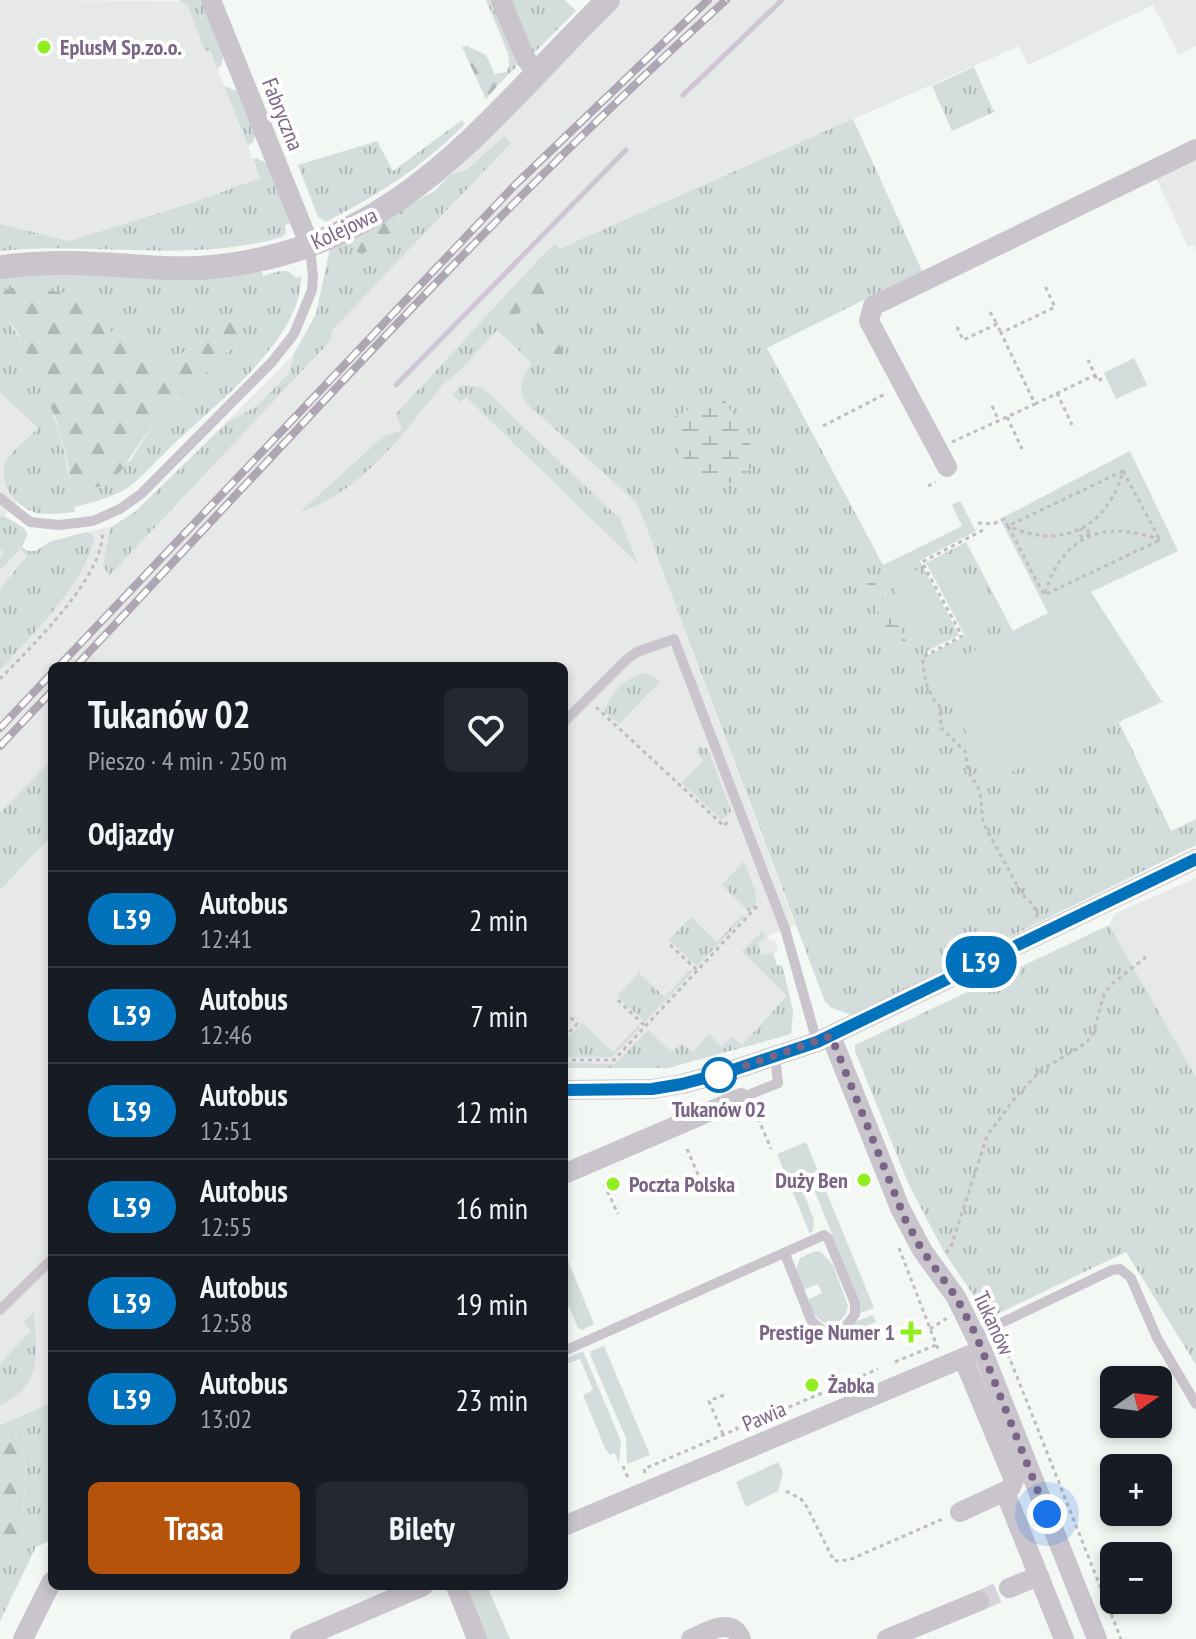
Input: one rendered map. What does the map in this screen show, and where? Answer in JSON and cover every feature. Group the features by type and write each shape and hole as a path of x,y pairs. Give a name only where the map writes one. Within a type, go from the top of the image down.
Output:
{"street":[{"name":"Fabryczna","path":"211,0 310,246"},
{"path":"501,0 525,58 537,72"},
{"name":"Kolejowa","path":"0,267 61,263 197,268 253,261 310,246 374,216 410,194 448,163 608,0"},
{"path":"947,467 869,321 870,310 885,298 1196,149"},
{"path":"568,1090 658,1088 720,1074 824,1039 1196,859"},
{"name":"Tukanów","path":"824,1039 905,1219 922,1250 956,1297 1014,1484 1010,1489 960,1512"},
{"path":"568,1172 741,1098"},
{"name":"Tukanów","path":"974,1348 1097,1639"},
{"name":"Pawia","path":"568,1524 974,1348"},
{"path":"1009,1502 1064,1639"},
{"path":"1009,1588 1039,1576"},
{"path":"23,1639 48,1589"},
{"path":"300,1639 414,1590"},
{"path":"458,1590 477,1639"},
{"path":"887,1639 979,1601"},
{"path":"691,1639 719,1627 734,1628 741,1639"}],"lane":[{"path":"0,498 30,522 59,525 100,518 141,494 285,347 304,314 312,290 310,246"},
{"path":"568,718 626,660 637,652 674,639 824,1039"},
{"path":"741,1098 778,1083 775,1057"},
{"path":"568,1349 785,1254 819,1236 828,1238 855,1303 855,1314 844,1329 827,1332 811,1320 785,1254"},
{"path":"0,1310 48,1263"},
{"path":"974,1348 997,1324 1120,1269 1131,1278 1157,1338 1196,1404"}],"path":[{"path":"1001,333 1055,307 1045,286"},
{"path":"990,312 1035,404"},
{"path":"957,327 963,340 997,324"},
{"path":"1088,360 1097,381 1106,377"},
{"path":"965,437 1095,375"},
{"path":"823,426 889,392"},
{"path":"1057,393 1072,425"},
{"path":"992,406 999,421"},
{"path":"1007,417 1022,449"},
{"path":"1008,526 1123,471"},
{"path":"1008,526 1037,536 1054,536 1082,529 1095,521 1111,502 1123,471"},
{"path":"1123,471 1160,540"},
{"path":"0,679 72,602 95,561 103,536 100,518"},
{"path":"978,523 993,524 1004,519 1044,595"},
{"path":"1082,529 1088,532 1086,537"},
{"path":"983,530 922,562 962,636 923,657 924,680 940,707 941,728 965,751 968,771 980,791 983,823 1022,894 1034,906 1044,931"},
{"path":"1044,595 1054,568 1069,549 1086,537 1118,530 1134,531 1160,540"},
{"path":"1044,595 1160,540"},
{"path":"587,698 724,826 731,818"},
{"path":"568,1060 614,1060 758,908 760,894"},
{"path":"670,945 698,971"},
{"path":"941,1259 951,1247 987,1136 1014,1099 1041,1070 1092,1037 1104,994 1146,957"},
{"path":"618,1000 646,1027"},
{"path":"568,1015 577,1024 568,1034"},
{"path":"758,1118 771,1149"},
{"path":"687,1149 700,1179"},
{"path":"604,1184 618,1214"},
{"path":"930,1329 956,1313"},
{"path":"997,1324 1121,1639"},
{"path":"895,1362 936,1345"},
{"path":"752,1423 878,1369"},
{"path":"723,1435 709,1401 724,1395"},
{"path":"648,1480 644,1469 737,1429 736,1426"},
{"path":"623,1466 632,1486"},
{"path":"786,1491 801,1499 807,1507 830,1558 842,1562 960,1512"}],"shaded area":[{"path":"0,0 180,1 188,7 205,51 210,49 260,178 69,241 0,224"},
{"path":"622,0 1196,0 1196,46 1179,55 1153,5 1028,65 1019,46 559,249 637,503 795,925 768,936 770,940 775,939 778,951 773,953 777,966 782,965 793,1011 791,1034 668,1068 568,1068 568,662 48,662 48,1404 0,1425 0,530 33,561 73,535 111,527 135,512 295,352 316,314 330,249 434,191"},
{"path":"1196,159 1196,250 1194,245 1188,247 1156,178"},
{"path":"0,387 40,430 25,494 0,520"},
{"path":"1196,878 1196,1077 1109,925 1116,913"}],"green space":[{"path":"179,0 202,0 224,55 221,66 217,68 210,50 205,51 188,7"},
{"path":"486,0 491,0 517,66 499,84 495,74 506,72 508,53"},
{"path":"509,0 565,0 576,11 534,53 529,49"},
{"path":"467,46 486,55 499,84 486,99 462,47"},
{"path":"974,67 994,112 952,131 932,86"},
{"path":"224,86 239,92 256,133 248,146"},
{"path":"853,119 922,271 767,348 883,565 914,550 959,635 927,651 929,655 993,621 967,573 939,587 926,563 966,542 1013,631 990,781 1119,722 1171,831 1196,819 1196,845 851,1015 832,1008 825,1002 637,503 525,402 522,381 532,363 497,330 444,383 363,475 344,490 300,512 384,436 402,430 396,414 541,257 555,244 559,249","holes":["530,276 549,300 550,320 526,308 506,317 501,314 509,298"]},
{"path":"462,120 465,124 449,140 400,179 326,222 318,217 298,165 377,141 393,171"},
{"path":"504,136 511,143 333,329 330,341 109,576 103,565 111,527 135,512 228,422 258,405 289,373 295,352 316,314 330,249 354,236 355,246 387,236 397,226 404,208 434,192 450,175 467,170"},
{"path":"253,159 269,164 293,222 285,225 286,233 282,237 247,245 177,251 71,248 0,251 0,224 69,241 260,178"},
{"path":"404,208 394,230 383,241 362,254 357,252 354,236"},
{"path":"261,269 263,276 281,271 289,272 296,278 301,276 298,299 288,323 254,368 139,479 120,492 74,507 75,512 37,513 12,496 5,482 4,466 14,451 38,428 0,392 0,307 36,371 55,417 71,489 130,461 154,423 190,385 227,351 237,346 198,346 169,359 150,357 121,335 109,331 107,324 22,286 0,290 0,278 41,274"},
{"path":"534,273 541,275 549,295 548,313 564,358 557,362 551,358 529,309 509,318 500,314 509,298"},
{"path":"22,286 106,300 109,331 121,335 150,357 169,359 198,346 229,321 240,322 242,333 237,346 226,351 215,366 190,385 154,423 120,472 99,487 71,490 68,464 56,419 17,332 0,307 0,290"},
{"path":"1134,358 1147,385 1116,399 1104,373"},
{"path":"459,387 483,388 620,519 638,564 466,397 460,402 453,395"},
{"path":"725,401 759,459 737,483 695,483 667,421 702,402"},
{"path":"1130,451 1178,551 1091,592 1162,702 990,782 936,670 1048,613 1000,519"},
{"path":"960,501 976,531 919,561 914,550 962,526 952,505"},
{"path":"4,516 24,528 28,534 22,547 28,551 36,551 49,542 87,532 94,536 90,553 70,589 0,670 0,589 27,556 20,549 0,570 0,557 4,553 0,549 0,517"},
{"path":"919,569 943,614 915,628 892,583"},
{"path":"967,573 993,621 965,636 939,587"},
{"path":"867,583 875,583 911,650 905,658 899,653 868,593"},
{"path":"643,673 660,682 619,724 605,712 606,706 619,688"},
{"path":"699,746 708,749 731,811 722,820 682,783 703,760 696,752"},
{"path":"48,763 48,839 0,890 0,813"},
{"path":"744,861 756,893 756,905 749,912 722,885"},
{"path":"743,914 744,917 697,966 669,940 691,917 717,942"},
{"path":"1109,925 1196,1077 1196,1365 1126,1252 989,1318 944,1252 908,1183 855,1051 855,1045"},
{"path":"763,931 765,940 758,942 761,955 773,953 777,966 782,965 793,1011 791,1034 668,1068 568,1068 568,1063 615,1064 648,1030 672,1052 681,1044 693,1052 709,1034 722,1047 732,1037 742,1045 787,996 742,951"},
{"path":"691,969 692,972 645,1022 617,996 639,973 665,997"},
{"path":"582,1023 613,1052 639,1025 640,1028 612,1057 568,1057 568,1038"},
{"path":"806,1142 874,1308 858,1314 859,1300 810,1180 800,1183 814,1220 810,1234 777,1154"},
{"path":"815,1251 821,1252 833,1265 848,1306 838,1322 827,1325 814,1315 807,1300 822,1293 818,1284 803,1290 796,1270 800,1258"},
{"path":"568,1261 594,1324 582,1330 578,1328 568,1304"},
{"path":"34,1313 36,1355 30,1378 14,1397 0,1405 0,1364 31,1331 23,1322"},
{"path":"873,1315 876,1322 863,1327 868,1339 861,1341 856,1329 841,1336 854,1322"},
{"path":"604,1346 650,1455 627,1464 626,1438 590,1355 591,1351"},
{"path":"583,1351 621,1441 619,1464 615,1453 610,1455 605,1448 583,1395 593,1390 580,1359 568,1364 568,1357"},
{"path":"48,1404 48,1542 36,1547 0,1621 0,1562 21,1553 26,1462 10,1421"},
{"path":"10,1421 26,1462 21,1553 0,1562 0,1425"},
{"path":"778,1462 783,1473 778,1491 746,1507 736,1482"},
{"path":"465,1590 489,1590 510,1639 487,1639"}],"waterway":[{"path":"683,95 782,0"},
{"path":"396,385 626,150"}],"tunnel":[{"path":"979,1601 1009,1588"}],"railway":[{"path":"63,662 515,185 708,0"},
{"path":"80,662 475,243 557,160 726,0"},
{"path":"0,728 48,677"},
{"path":"0,746 48,695"}],"bus line":[{"name":"L39","path":"568,1090 652,1089 682,1084 817,1042 1196,859"}],"place":[{"name":"EplusM Sp.zo.o.","path":"44,47"},
{"name":"Tukanów 02","path":"719,1075"},
{"name":"Duży Ben","path":"864,1180"},
{"name":"Poczta Polska","path":"613,1184"},
{"name":"Prestige Numer 1","path":"911,1332"},
{"name":"Żabka","path":"812,1385"}],"route":[{"path":"719,1075 831,1036 905,1219 922,1250 956,1297 976,1335 1047,1514"}]}
